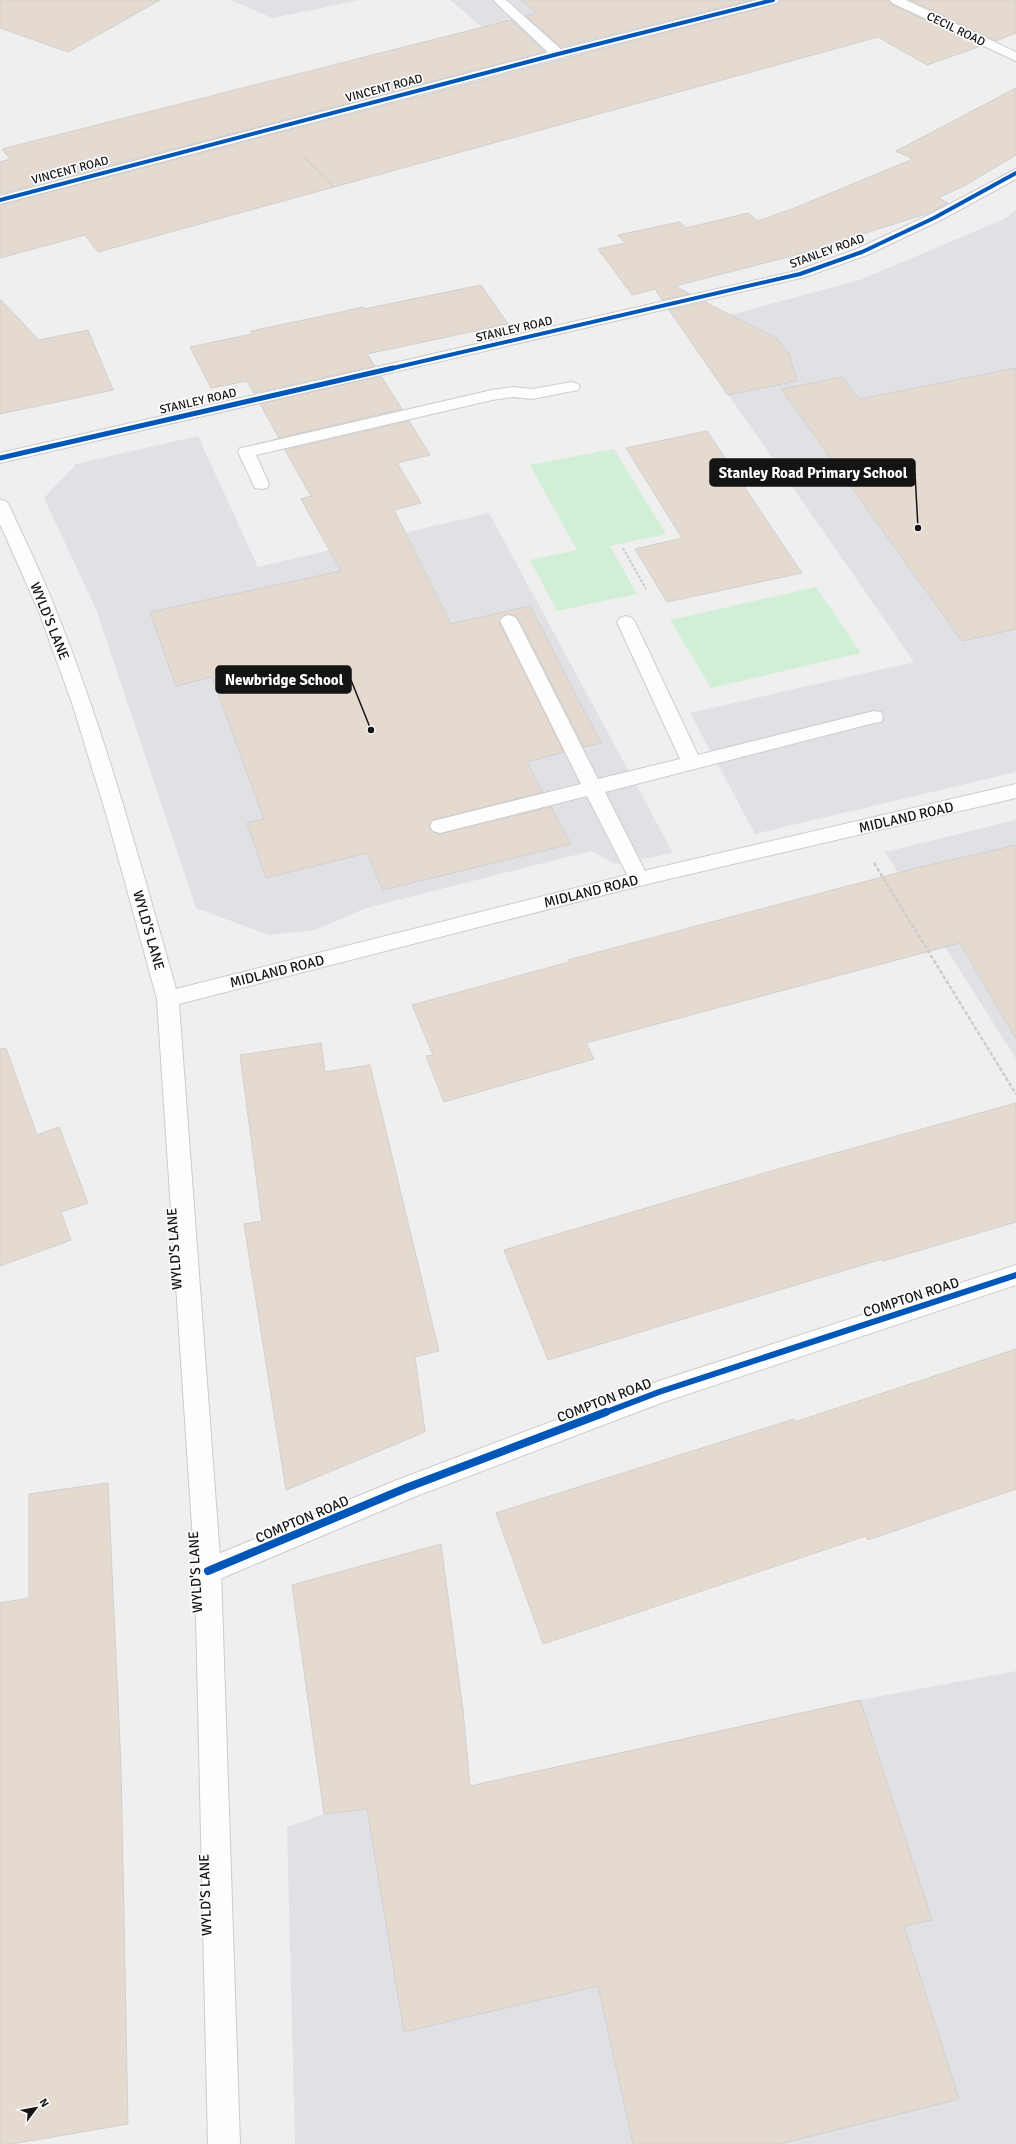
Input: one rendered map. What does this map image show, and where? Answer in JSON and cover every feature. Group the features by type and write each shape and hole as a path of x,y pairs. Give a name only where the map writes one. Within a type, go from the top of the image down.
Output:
{"street":[{"path":"499,0 558,54"},
{"name":"VINCENT ROAD","path":"0,200 558,54 773,0"},
{"name":"CECIL ROAD","path":"896,0 1016,57"},
{"name":"STANLEY ROAD","path":"0,458 800,274 862,252 934,218 1016,173"},
{"path":"261,484 246,452 492,395 514,392 532,394 572,387"},
{"name":"WYLD'S LANE","path":"0,505 6,529 48,612 81,703 117,817 168,999 208,1570 224,2144"},
{"path":"509,620 639,879"},
{"path":"626,622 692,762"},
{"path":"440,826 874,717"},
{"name":"MIDLAND ROAD","path":"168,999 639,879 1016,791"},
{"name":"COMPTON ROAD","path":"208,1570 406,1488 659,1392 1016,1275"}],"path":[{"path":"853,829 1016,1094"}],"shaded area":[{"path":"231,0 360,0 272,18"},
{"path":"450,0 722,0 513,53"},
{"path":"1016,210 1016,772 755,834 690,713 914,662 680,325 737,313 860,280 1004,219"},
{"path":"198,436 258,567 489,513 673,853 615,864 591,851 366,908 315,930 269,935 196,908 96,609 44,498 76,464"},
{"path":"1016,820 1016,1059 885,852"},
{"path":"1016,1671 1016,2144 295,2144 287,1827 324,1814 367,1809 860,1700"}],"green space":[{"path":"614,449 666,534 610,546 637,594 557,611 530,560 577,550 530,465"},
{"path":"816,587 861,653 711,688 670,620"}],"building":[{"path":"0,0 160,0 68,52 0,28"},
{"path":"521,0 752,0 561,47 526,16 537,13"},
{"path":"780,0 889,0 891,4 981,46 927,65 878,37 98,252 85,235 0,258 0,205 777,4"},
{"path":"910,0 1016,0 1016,33 996,41"},
{"path":"511,20 545,52 0,194 0,162 10,159 2,149"},
{"path":"1016,88 1016,155 964,186 938,198 948,203 929,213 796,255 675,286 690,294 662,300 655,289 632,295 598,249 625,243 618,235 680,222 686,228 748,213 758,221 797,207 913,159 896,151"},
{"path":"481,285 508,324 367,354 375,366 254,393 247,381 211,388 190,347 252,334 251,331 363,307 364,309"},
{"path":"0,299 39,340 88,330 113,390 0,414"},
{"path":"705,302 776,338 789,354 797,381 728,395 669,310"},
{"path":"1016,368 1016,629 962,641 781,389 842,377 859,399"},
{"path":"381,376 402,409 279,438 260,404"},
{"path":"409,421 430,455 397,463 421,503 394,510 451,624 530,606 601,743 584,747 519,620 515,616 509,614 503,616 499,622 564,752 527,762 543,792 433,820 429,827 433,832 440,834 551,807 571,844 383,890 367,853 266,878 247,823 264,819 212,677 176,686 150,612 341,571 301,499 311,496 285,450"},
{"path":"707,431 802,573 667,602 635,549 682,538 626,448"},
{"path":"1016,845 1016,1039 960,943 586,1043 594,1059 444,1102 426,1056 433,1055 412,1005 569,962 568,960 916,868"},
{"path":"321,1043 325,1072 370,1065 439,1351 415,1357 425,1432 286,1490 244,1224 262,1221 240,1055"},
{"path":"6,1048 37,1135 59,1127 88,1203 61,1212 71,1240 0,1266 0,1049"},
{"path":"1016,1103 1016,1222 883,1261 882,1259 548,1360 504,1250 778,1169"},
{"path":"1016,1349 1016,1489 868,1540 866,1536 543,1644 496,1513 794,1419 795,1422"},
{"path":"108,1483 121,1766 128,2124 12,2144 0,2144 0,1603 29,1598 29,1494"},
{"path":"441,1544 463,1710 470,1786 860,1700 932,1920 904,1926 959,2099 779,2144 633,2144 598,1986 404,2032 367,1809 324,1814 292,1585"}],"cycle path":[{"path":"0,200 558,54 773,0"},
{"path":"0,458 800,274 862,252 934,218 1016,173"},
{"path":"208,1571 406,1488 659,1392 1016,1275"}],"place":[{"name":"Stanley Road Primary School","path":"918,528"},
{"name":"Newbridge School","path":"371,730"}]}
